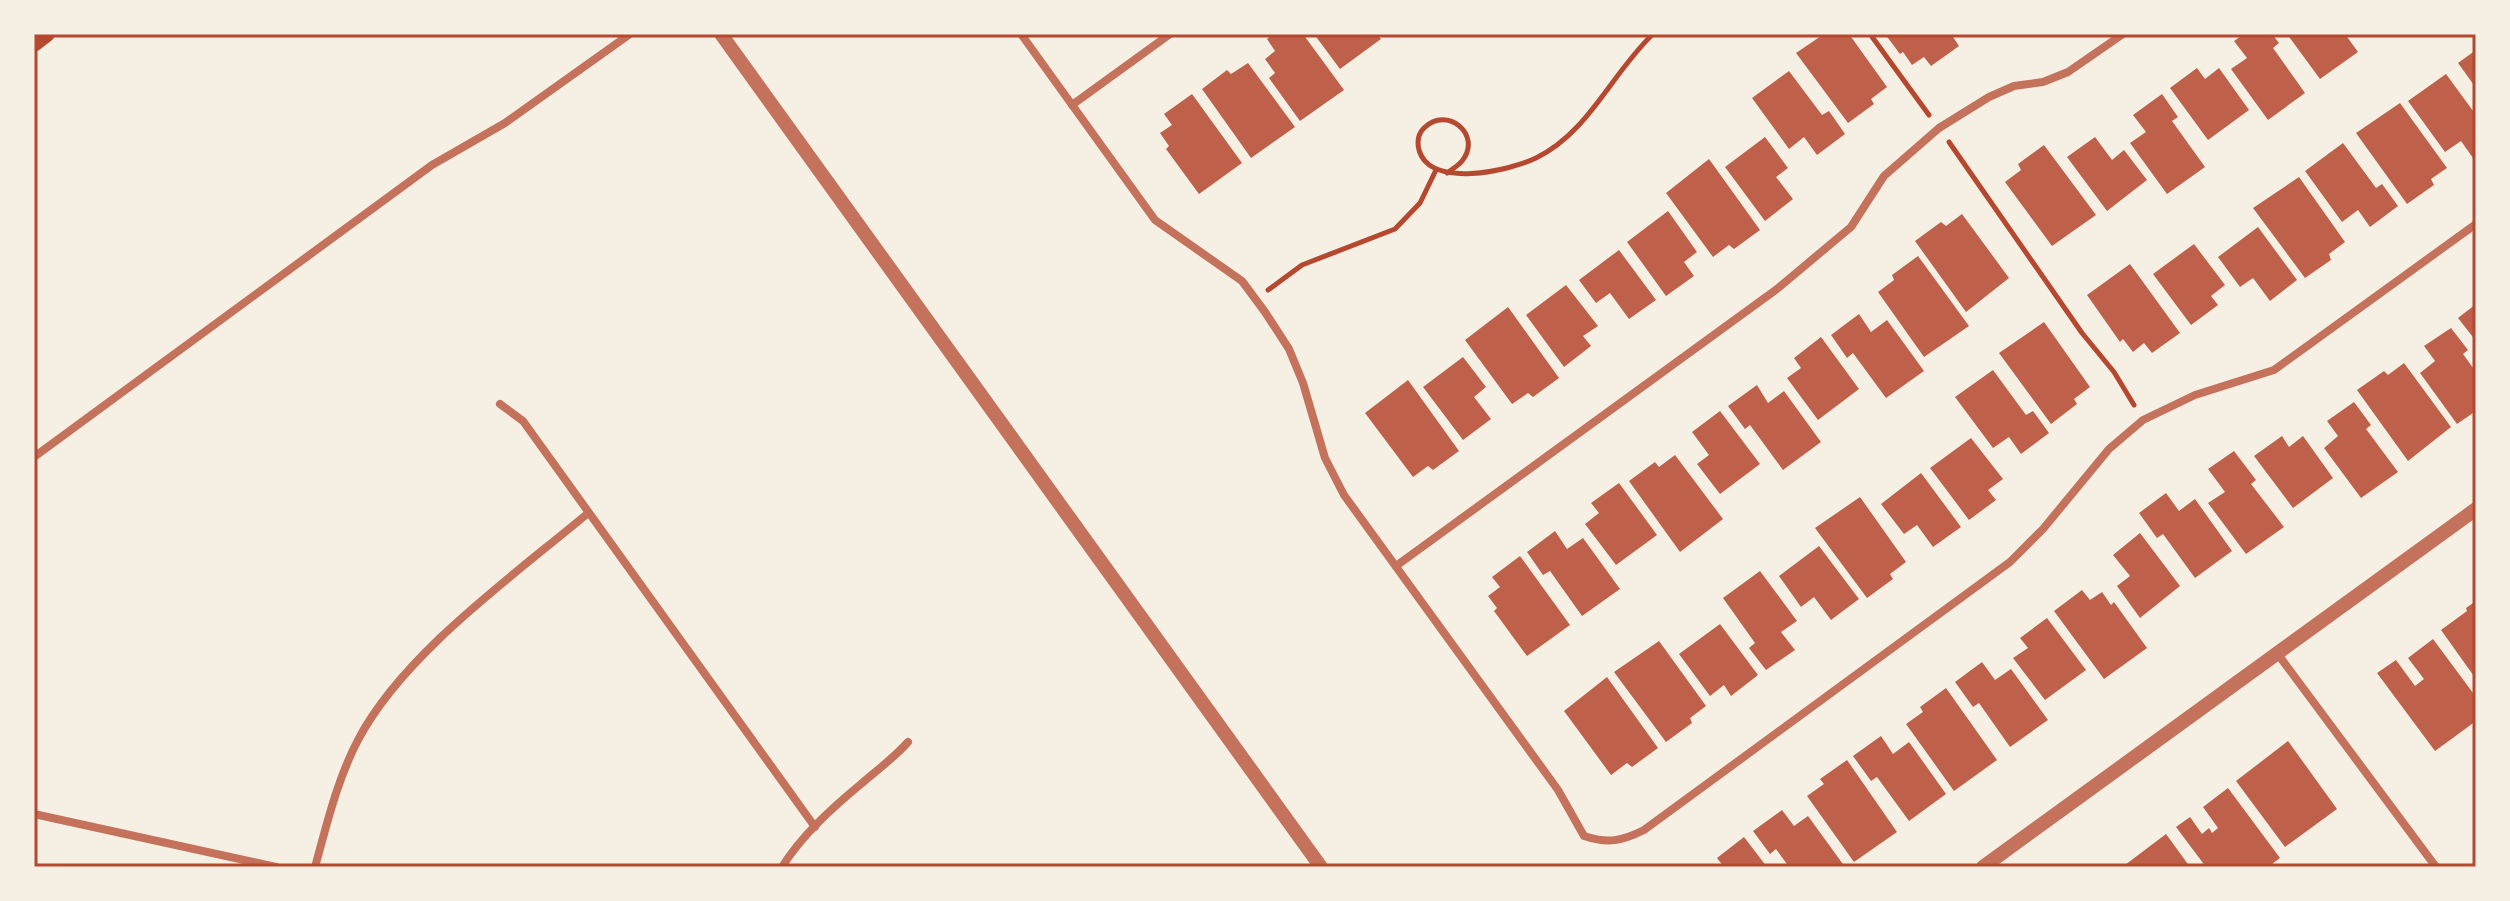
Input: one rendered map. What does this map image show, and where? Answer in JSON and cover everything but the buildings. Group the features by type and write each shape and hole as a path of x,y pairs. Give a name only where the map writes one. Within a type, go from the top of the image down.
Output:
{"main road":[{"path":"34,44 47,34"}],"street":[{"path":"34,457 432,165 505,123 630,34"},
{"path":"721,34 1321,867"},
{"path":"1021,34 1155,220 1242,281 1256,299 1289,349 1303,383 1325,458 1344,495 1558,790 1584,836 1601,842 1622,841 1644,830 2010,562 2043,529 2109,449 2143,420 2195,395 2274,370 2476,224"},
{"path":"1072,105 1170,34"},
{"path":"1396,566 1825,251 1851,227 1884,176 1939,128 1989,97 2014,86 2043,82 2068,72 2123,34"},
{"path":"500,404 523,421 815,827"},
{"path":"1983,867 2476,509"},
{"path":"315,867 339,780 358,739 379,705 436,642 587,514"},
{"path":"2277,652 2436,867"},
{"path":"782,867 796,845 859,786 897,756 908,742"},
{"path":"34,814 276,867"}],"path":[{"path":"1447,173 1462,162 1468,137 1461,125 1448,120 1436,120 1425,127 1418,135 1417,146 1423,161 1436,170 1447,173 1469,173 1534,159 1578,127 1630,57 1653,34"},
{"path":"1870,34 2082,333 2114,372 2143,420"},
{"path":"1256,299 1302,265 1395,229 1420,203 1436,170"}]}
